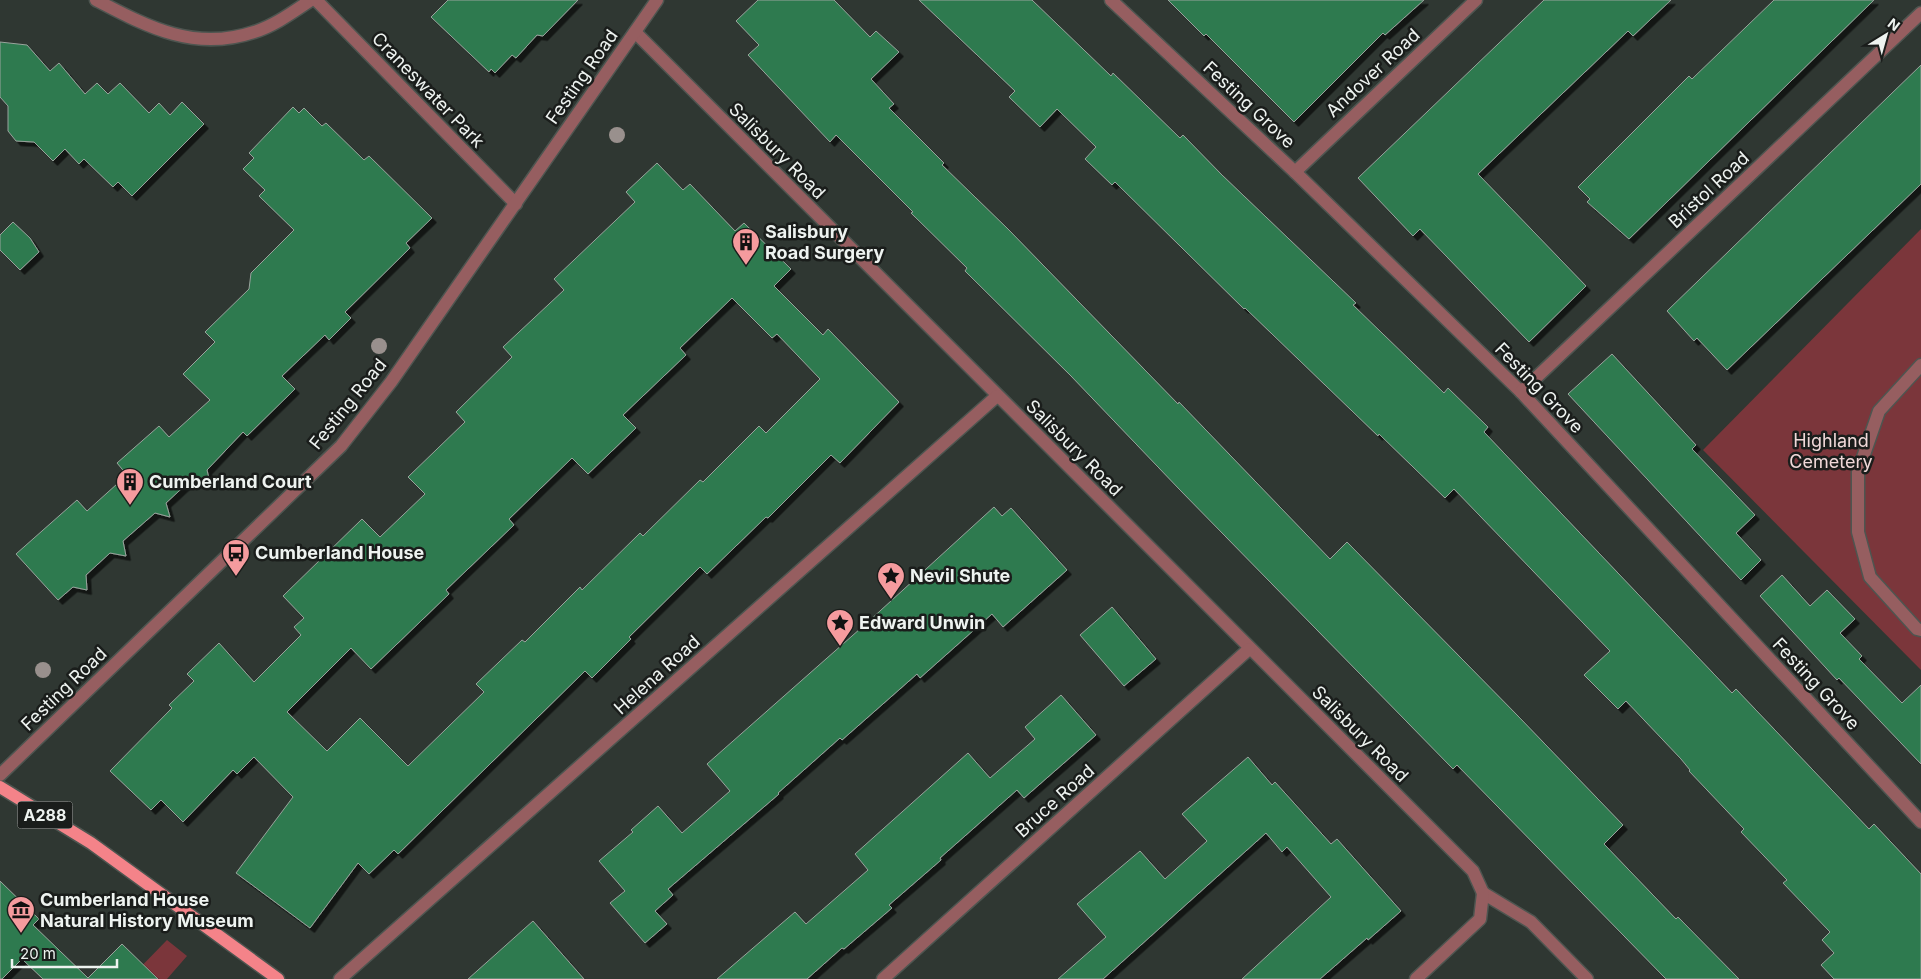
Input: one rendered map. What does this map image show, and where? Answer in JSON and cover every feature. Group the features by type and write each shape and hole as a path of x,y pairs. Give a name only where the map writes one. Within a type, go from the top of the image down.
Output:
{"main road":[{"name":"A288","path":"0,786 91,843 278,979"}],"street":[{"path":"96,0 141,24 180,37 219,40 254,32 311,0"},
{"name":"Craneswater Park","path":"316,0 516,204"},
{"name":"Festing Road","path":"0,775 340,446 391,382 657,0"},
{"name":"Festing Grove","path":"1111,0 1294,172 1520,392 1921,822"},
{"name":"Andover Road","path":"1294,172 1476,0"},
{"name":"Bristol Road","path":"1520,392 1921,13"},
{"name":"Salisbury Road","path":"634,32 1473,871 1483,893"},
{"path":"1921,365 1879,411 1858,472 1858,532 1870,577 1917,629 1921,630"},
{"name":"Helena Road","path":"340,979 997,396"},
{"name":"Bruce Road","path":"883,979 1249,649"},
{"path":"1416,979 1480,919 1483,893 1531,922 1587,979"}],"green space":[{"name":"Highland Cemetery","path":"1921,229 1921,670 1703,450"},
{"path":"167,940 187,956 167,979 129,979"}],"building":[{"path":"448,0 578,0 543,36 537,35 516,58 512,55 495,73 491,69 489,72 431,17"},
{"path":"758,0 834,0 870,37 876,31 899,52 871,79 894,104 889,108 944,163 942,165 1008,229 1178,404 1179,402 1330,559 1347,542 1518,716 1623,825 1604,844 1676,919 1678,917 1739,979 1666,979 1457,765 1453,769 1071,376 965,271 967,268 911,213 913,212 836,135 830,142 748,55 759,45 736,21"},
{"path":"919,0 1032,0 1111,76 1113,73 1180,138 1183,135 1222,175 1356,303 1353,305 1444,393 1448,388 1488,427 1484,432 1732,693 1736,689 1869,829 1874,824 1921,874 1921,979 1834,979 1821,965 1834,953 1822,940 1830,932 1783,883 1787,880 1741,832 1744,829 1626,701 1618,709 1584,675 1610,651 1454,489 1445,498 1244,309 1115,182 1112,185 1085,159 1096,147 1057,109 1040,127 1009,97 1015,91"},
{"path":"1168,0 1424,0 1385,35 1383,33 1294,122 1206,34 1204,36"},
{"path":"1544,0 1671,0 1633,36 1628,31 1478,174 1586,286 1529,342 1420,229 1413,236 1358,178"},
{"path":"1774,0 1874,0 1629,239 1587,202 1590,199 1578,187 1689,76 1692,79"},
{"path":"0,42 27,45 50,71 59,63 85,94 97,83 108,94 120,83 149,113 159,103 170,115 182,102 204,124 132,196 118,182 113,187 84,159 79,164 65,149 53,161 34,142 16,141 8,131 8,106 0,97"},
{"path":"1921,65 1921,184 1727,370 1697,338 1694,341 1667,311"},
{"path":"293,107 299,113 304,108 322,126 326,123 364,160 369,156 432,218 406,243 410,248 345,312 351,318 329,340 325,335 282,376 295,389 247,436 243,432 207,470 210,483 192,479 166,503 170,517 155,513 123,541 126,556 110,553 86,575 87,590 73,587 58,600 16,554 77,500 87,511 127,475 117,463 159,426 169,437 210,400 183,374 215,342 205,332 249,289 251,273 294,230 259,196 265,190 243,169 254,158 249,153"},
{"path":"657,163 683,190 690,184 735,231 744,223 791,269 774,286 823,335 828,329 899,402 840,463 831,455 768,518 766,517 707,574 700,567 629,637 631,639 592,678 585,671 398,854 394,850 369,874 358,863 310,928 236,873 293,797 254,757 237,774 233,770 183,822 161,800 151,810 110,771 172,708 169,705 194,681 187,674 219,643 254,682 301,635 294,627 304,618 283,596 362,519 380,537 425,494 408,477 465,422 456,412 512,357 503,347 564,290 554,279 635,202 626,192","holes":["732,298 772,338 777,334 820,379 766,433 759,426 703,482 700,480 643,536 640,533 582,590 580,587 525,642 522,640 476,684 484,692 408,766 360,718 327,751 287,712 351,648 371,669 449,594 446,590 514,525 509,519 572,458 588,474 636,428 623,415 686,355 680,348"]},
{"path":"13,222 30,238 39,252 20,270 0,250 0,235"},
{"path":"1612,354 1696,445 1692,449 1755,515 1736,533 1761,560 1741,580 1568,394"},
{"path":"994,507 1002,516 1011,508 1067,570 1003,627 992,614 920,678 917,674 842,740 840,738 779,794 668,889 673,895 655,911 667,924 645,943 610,903 625,891 599,861 633,832 631,830 658,806 682,833 730,791 707,764 869,621"},
{"path":"1782,575 1810,606 1827,590 1855,619 1840,633 1862,656 1859,659 1902,703 1921,685 1921,764 1839,678 1837,680 1760,596"},
{"path":"1112,607 1156,659 1124,686 1080,635"},
{"path":"1061,695 1096,735 1024,798 1017,790 889,905 892,908 844,949 842,948 807,979 717,979 795,912 806,924 868,870 855,854 968,753 990,778 1035,739 1025,727"},
{"path":"1248,757 1272,785 1275,782 1331,844 1337,839 1401,911 1320,979 1242,979 1331,897 1287,847 1282,852 1266,833 1103,979 1058,979 1106,937 1077,904 1140,851 1165,879 1207,841 1182,814"},
{"name":"Cumberland House Natural History Museum","path":"0,881 39,919 33,925 88,978 122,944 158,979 43,979 22,959 0,979"},
{"path":"533,921 584,979 468,979"}],"place":[{"name":"Salisbury Road Surgery","path":"746,266"},
{"name":"Cumberland Court","path":"130,506"},
{"name":"Cumberland House","path":"236,577"},
{"name":"Nevil Shute","path":"891,600"},
{"name":"Edward Unwin","path":"840,647"},
{"name":"Cumberland House Natural History Museum","path":"21,934"}]}
